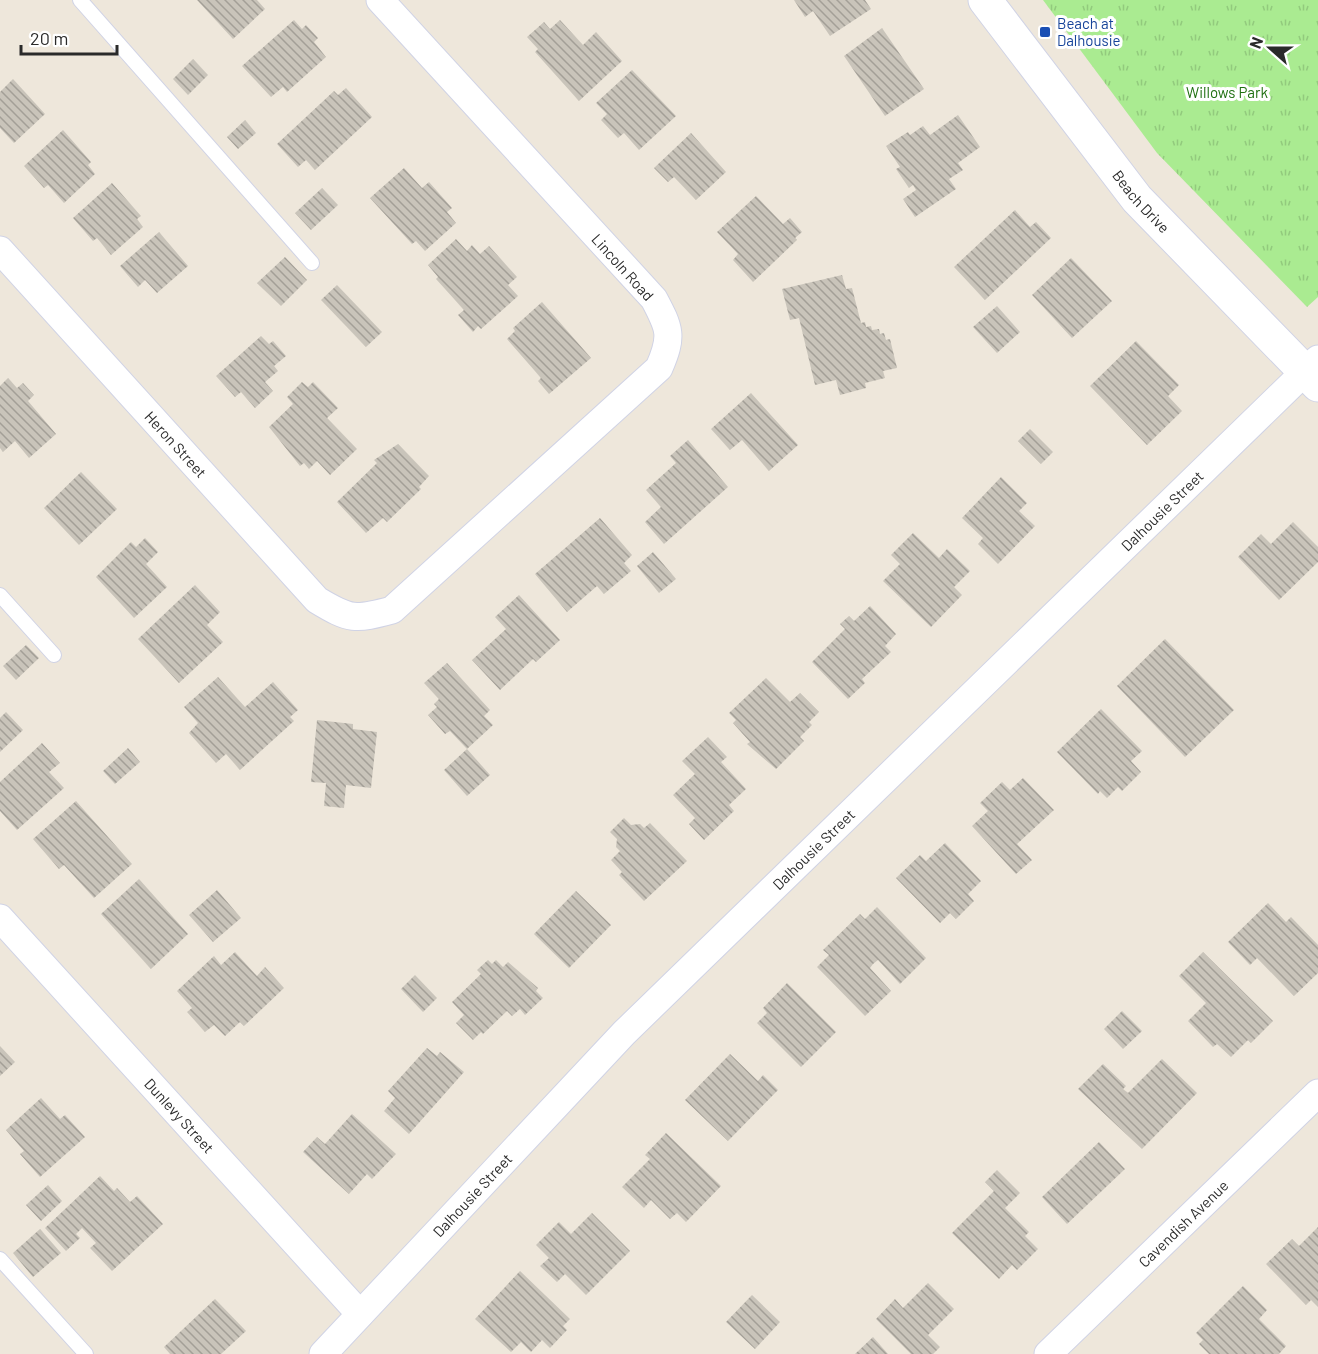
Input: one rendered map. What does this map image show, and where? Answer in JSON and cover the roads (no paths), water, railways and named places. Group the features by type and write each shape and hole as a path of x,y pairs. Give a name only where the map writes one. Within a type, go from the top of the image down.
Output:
{"main road":[{"name":"Beach Drive","path":"985,0 1137,199 1314,372"}],"street":[{"name":"Lincoln Road","path":"366,617 392,610 659,368 665,353 669,328 654,299 380,0"},
{"name":"Heron Street","path":"0,250 317,600 345,617 366,617"},
{"name":"Dalhousie Street","path":"323,1354 624,1033 1314,372"},
{"name":"Dunlevy Street","path":"0,918 360,1314"},
{"name":"Cavendish Avenue","path":"1048,1354 1318,1093"}],"lane":[{"path":"80,0 312,263"},
{"path":"0,595 54,655"},
{"path":"0,1259 86,1354"}],"place":[{"name":"Beach at Dalhousie","path":"1045,32"}],"park label":[{"name":"Willows Park","path":"1227,92"}]}
